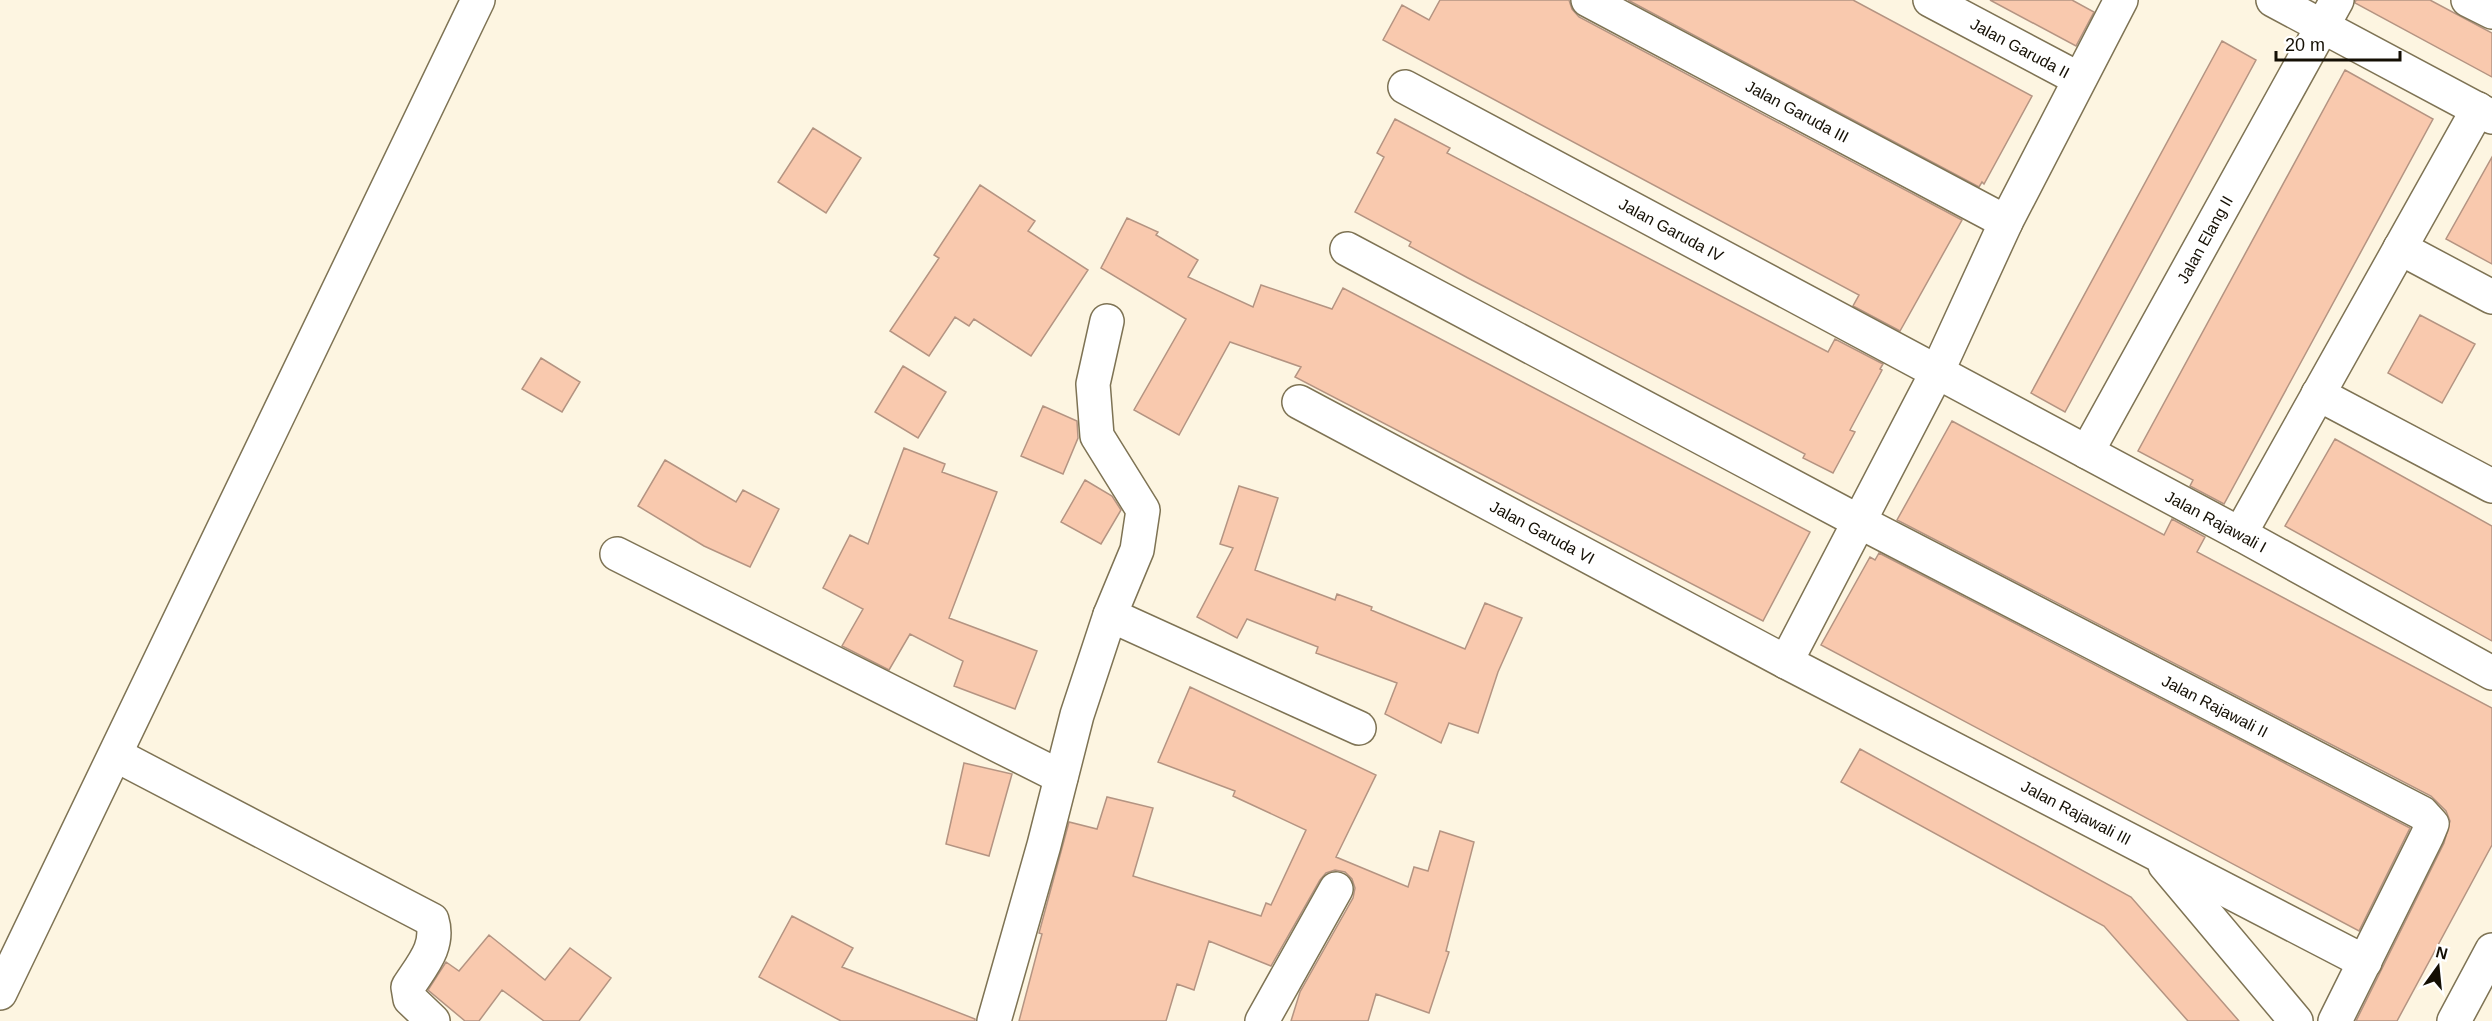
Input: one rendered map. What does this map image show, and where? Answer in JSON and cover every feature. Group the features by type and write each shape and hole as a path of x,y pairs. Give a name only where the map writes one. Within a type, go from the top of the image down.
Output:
{"street":[{"path":"0,993 478,0"},
{"name":"Jalan Garuda III","path":"1588,0 2006,222"},
{"name":"Jalan Garuda II","path":"1930,0 2079,79"},
{"path":"1786,662 1938,370 2006,222 2121,0"},
{"path":"2241,534 2400,248 2485,113 2329,13 2272,0"},
{"path":"2468,0 2492,12"},
{"name":"Jalan Elang II","path":"2086,452 2329,13"},
{"name":"Jalan Garuda IV","path":"1405,87 1938,370"},
{"path":"2400,248 2492,297"},
{"path":"1347,249 1858,521"},
{"path":"994,1021 1091,667 1137,550 1143,510 1097,436 1094,384 1107,321"},
{"name":"Jalan Rajawali I","path":"1938,370 2492,673"},
{"path":"2318,394 2492,486"},
{"name":"Jalan Garuda VI","path":"1299,402 1786,662"},
{"name":"Jalan Rajawali II","path":"1858,521 2422,813 2432,824 2366,962"},
{"path":"617,554 1061,777"},
{"path":"1110,615 1359,728"},
{"name":"Jalan Rajawali III","path":"1786,662 2366,962"},
{"path":"116,755 432,920 435,932 433,947 408,987 410,999 433,1021"},
{"path":"2157,855 2296,1021"},
{"path":"1262,1021 1336,889"},
{"path":"2454,1021 2492,950"},
{"path":"2335,1021 2366,962"}],"building":[{"path":"1440,0 1569,0 1572,9 1579,17 1962,220 1900,331 1853,306 1859,295 1383,40 1402,5 1429,20"},
{"path":"1628,0 1853,0 2032,96 1984,184 1982,182 1979,187"},
{"path":"1990,0 2072,0 2094,12 2076,46"},
{"path":"2356,0 2430,0 2492,33 2492,77 2355,3"},
{"path":"2222,41 2256,60 2065,412 2031,393"},
{"path":"2345,70 2433,119 2224,504 2190,486 2193,480 2138,451"},
{"path":"1395,119 1450,148 1447,153 1828,352 1835,339 1883,364 1850,430 1855,432 1833,473 1803,458 1805,454 1409,246 1411,242 1355,212 1384,157 1377,153"},
{"path":"813,128 861,158 826,213 778,182"},
{"path":"2492,157 2492,264 2446,239"},
{"path":"980,185 1035,221 1028,231 1088,270 1031,356 974,319 969,326 955,317 929,356 890,331 939,258 934,255"},
{"path":"1127,218 1158,232 1156,235 1198,260 1188,277 1253,307 1261,285 1332,309 1343,288 1810,532 1763,621 1295,377 1301,367 1230,342 1179,435 1134,410 1186,319 1101,268"},
{"path":"2420,315 2475,344 2442,403 2388,373"},
{"path":"541,358 580,382 562,412 522,389"},
{"path":"903,366 946,392 918,438 875,412"},
{"path":"1043,406 1077,421 1078,438 1063,474 1021,456"},
{"path":"1952,421 2164,535 2172,519 2205,537 2197,552 2492,708 2492,845 2397,1021 2356,1021 2444,843 2450,821 2446,811 2431,796 1897,520"},
{"path":"2335,439 2492,526 2492,641 2285,526"},
{"path":"904,448 945,464 942,472 997,492 949,618 1037,651 1015,709 954,686 963,661 910,634 889,670 842,646 863,609 823,588 850,535 868,544"},
{"path":"665,460 736,502 743,490 779,509 750,567 704,546 638,506"},
{"path":"1085,480 1112,496 1121,510 1101,544 1061,522"},
{"path":"1239,486 1278,498 1255,570 1335,600 1337,594 1372,607 1371,610 1465,649 1485,603 1522,618 1498,672 1478,733 1449,723 1441,743 1385,714 1397,683 1316,653 1318,647 1247,619 1237,638 1197,617 1233,548 1220,544"},
{"path":"1879,553 2410,828 2359,931 1821,645 1870,557 1875,560"},
{"path":"1190,687 1376,775 1336,857 1408,887 1414,867 1428,871 1440,831 1474,842 1446,951 1449,952 1429,1013 1376,994 1368,1021 1291,1021 1300,992 1353,898 1355,888 1352,879 1345,872 1335,870 1326,873 1320,880 1271,966 1209,941 1194,990 1177,984 1166,1021 1019,1021 1042,934 1039,933 1069,822 1097,829 1107,797 1153,808 1133,876 1261,916 1266,903 1271,905 1306,830 1233,796 1235,791 1158,762"},
{"path":"1860,749 2131,897 2239,1021 2188,1021 2104,926 1841,782"},
{"path":"964,763 1012,774 989,856 946,844"},
{"path":"792,916 853,948 842,967 975,1019 975,1021 841,1021 759,977"},
{"path":"489,935 545,980 570,948 611,978 579,1021 544,1021 502,990 479,1021 465,1021 428,990 446,962 459,971"}]}
